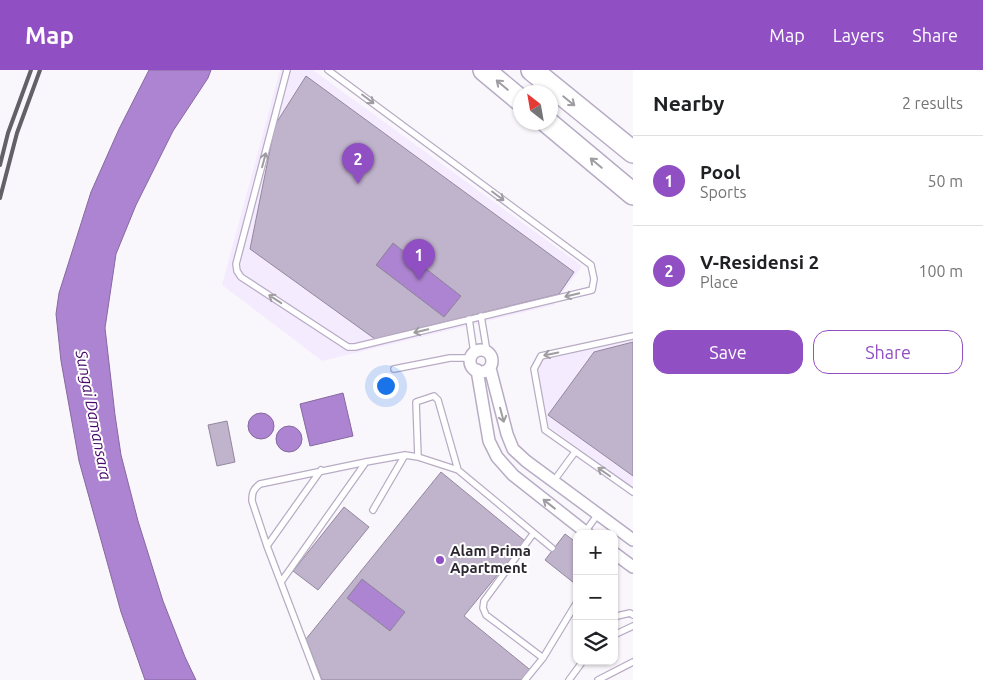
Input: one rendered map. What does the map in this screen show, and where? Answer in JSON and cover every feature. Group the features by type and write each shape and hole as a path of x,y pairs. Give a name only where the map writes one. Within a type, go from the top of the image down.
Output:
{"highway":[{"path":"484,70 513,94"},
{"path":"532,70 633,152"},
{"path":"557,130 633,194"}],"street":[{"path":"582,530 513,475 498,457 489,441 477,370 472,365 472,356 480,350 487,352 492,357 490,368 507,434 513,448 526,462 633,540"},
{"path":"477,370 484,371 490,368"},
{"path":"618,556 633,567"}],"lane":[{"path":"287,70 236,264 237,271 241,277 348,347 360,347 592,290 594,279 591,265 328,70"},
{"path":"481,316 487,352"},
{"path":"394,369 450,358 472,356 469,319"},
{"path":"633,336 541,356 534,369 545,430 633,492"},
{"path":"418,457 416,402 434,396 438,400 458,470"},
{"path":"553,482 575,452"},
{"path":"373,510 406,455"},
{"path":"318,680 252,501 254,489 260,484 321,470 406,455 418,457 458,470 552,548"},
{"path":"281,582 366,462"},
{"path":"267,546 321,470"},
{"path":"588,530 598,514"},
{"path":"533,534 484,601 483,608 486,615 543,658"},
{"path":"525,680 543,658 573,609"},
{"path":"618,616 630,613 633,615"},
{"path":"618,633 633,626"},
{"path":"598,680 633,662"},
{"path":"569,680 579,665"}],"shaded area":[{"path":"280,70 313,70 582,266 554,305 322,361 222,285"},
{"path":"633,339 633,487 549,427 538,370 543,360"}],"water":[{"name":"Sungai Damansara","path":"149,70 211,70 208,78 173,131 136,205 116,254 105,328 121,455 138,521 163,601 196,680 145,680 121,612 79,461 61,361 56,314 59,293 91,192 119,129"},
{"path":"393,243 461,296 444,317 376,265"},
{"path":"343,393 353,436 310,446 300,404"},
{"path":"261,413 271,416 274,426 271,436 261,439 251,436 248,426 251,416"},
{"path":"289,426 298,430 302,439 298,448 289,452 280,448 276,439 280,430"},
{"path":"362,579 405,612 390,631 347,598"}],"building":[{"path":"306,76 574,272 559,294 375,339 250,249 275,125","holes":["393,243 461,296 444,317 376,265"]},
{"path":"633,342 633,476 548,415 594,352"},
{"path":"227,421 235,462 217,466 208,425"},
{"name":"Alam Prima Apartment","path":"441,472 525,541 464,616 534,673 528,680 322,680 306,639","holes":["362,579 405,612 390,631 347,598"]},
{"path":"344,507 369,527 318,590 293,571"},
{"path":"565,534 573,540 573,582 545,560"}],"railway":[{"path":"0,165 8,133 31,70"},
{"path":"0,198 17,133 40,70"}],"place":[{"name":"V-Residensi 2","path":"358,184"},
{"name":"Pool","path":"419,280"},
{"name":"Alam Prima Apartment","path":"440,560"}]}
